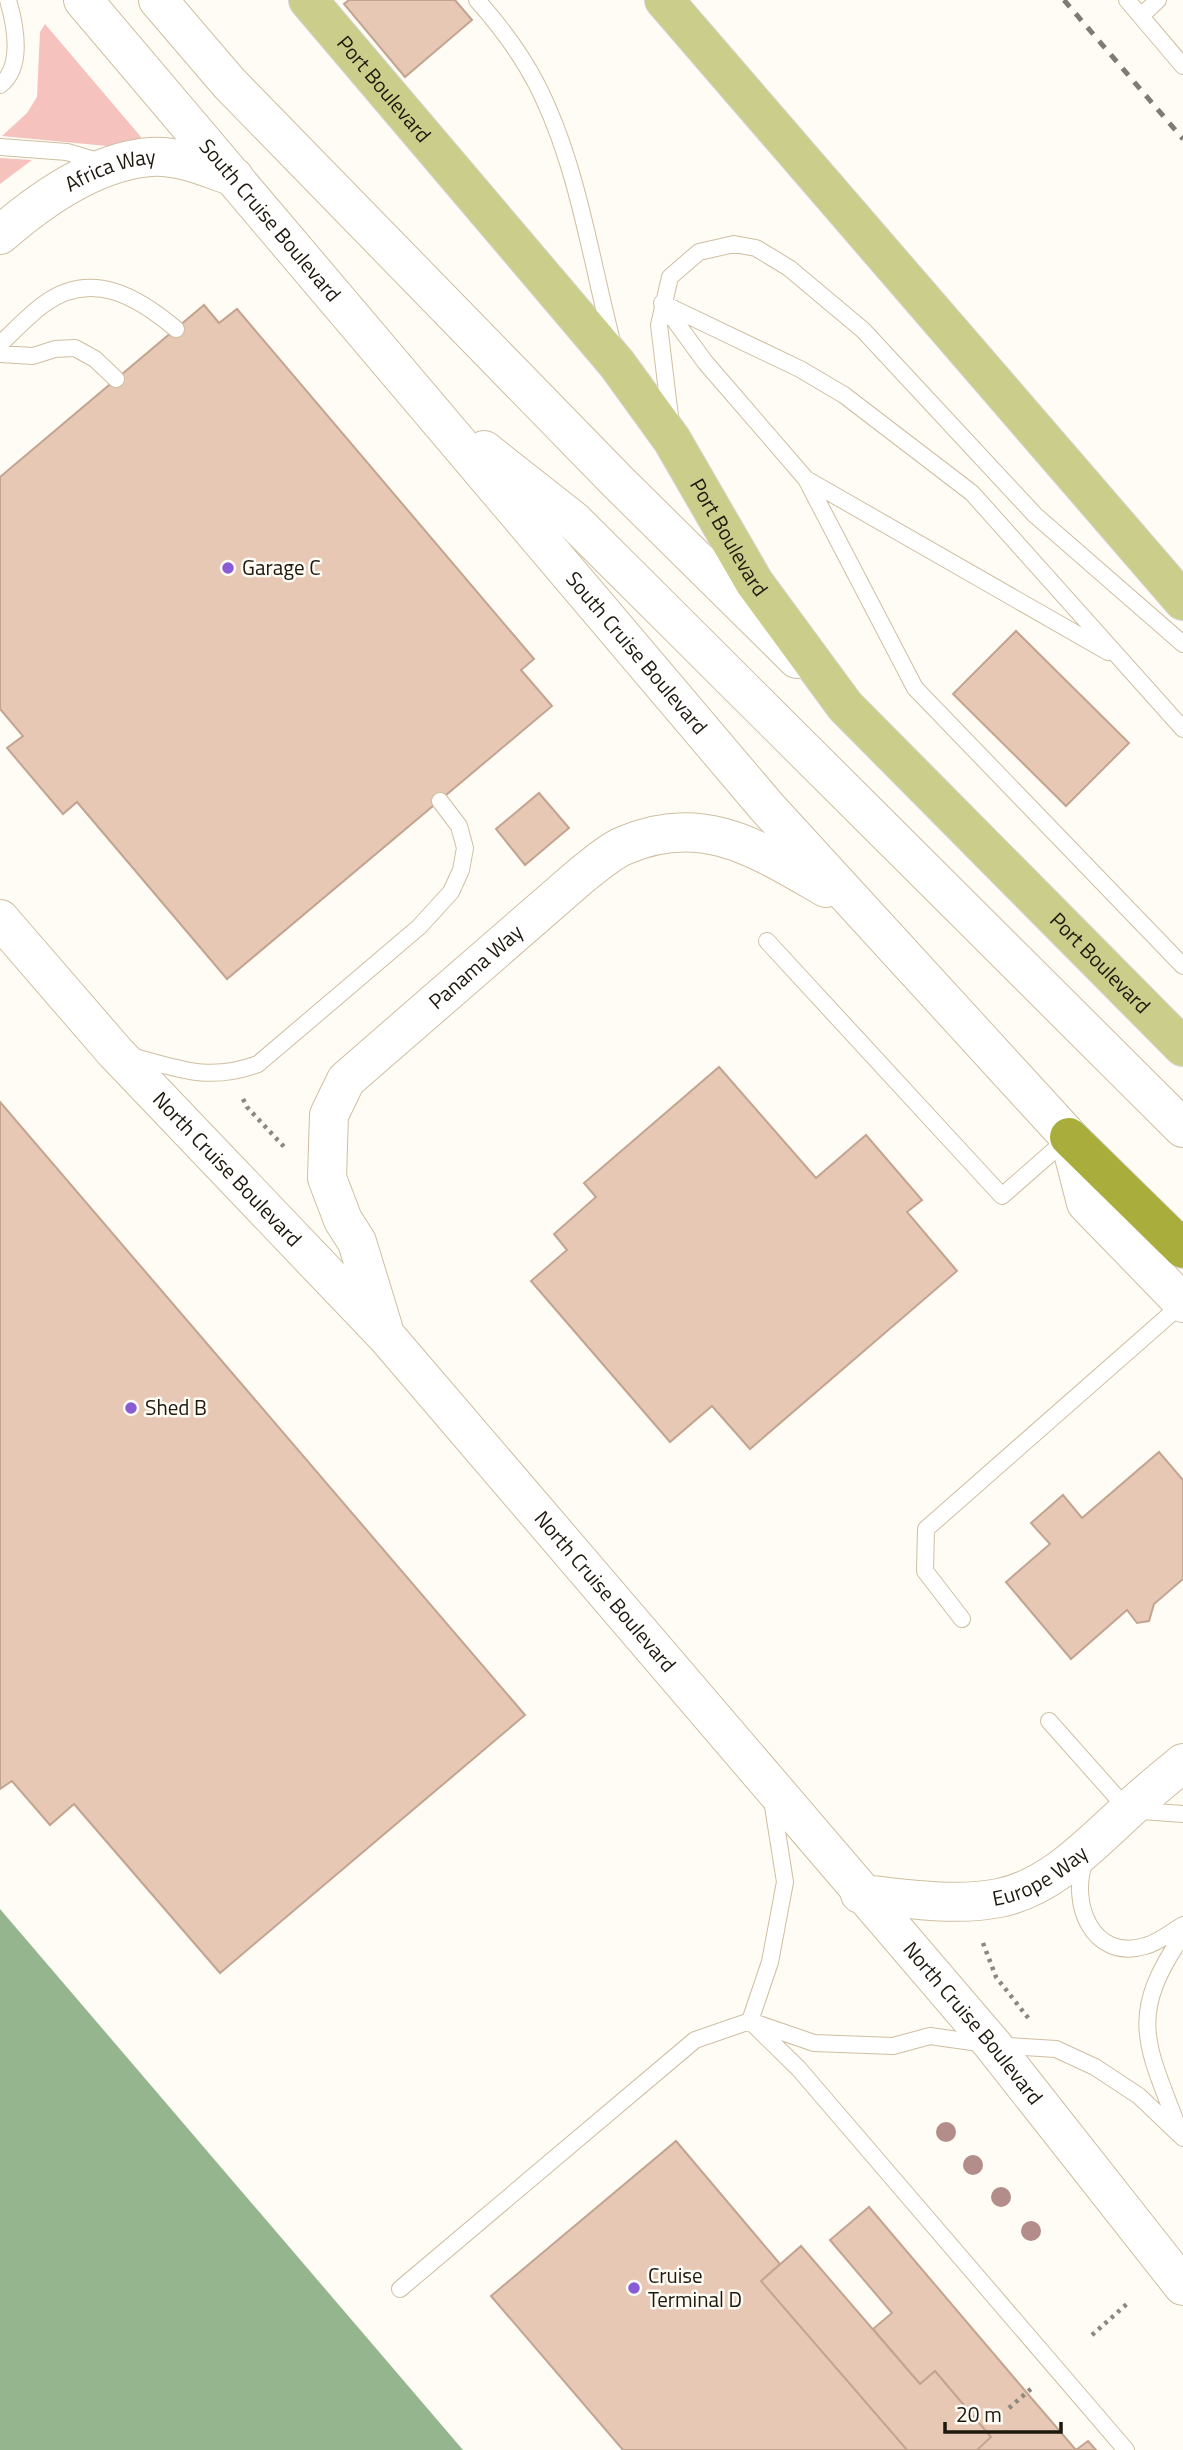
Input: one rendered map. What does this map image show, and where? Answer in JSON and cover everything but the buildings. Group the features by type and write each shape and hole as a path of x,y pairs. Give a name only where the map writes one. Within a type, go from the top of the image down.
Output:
{"highway":[{"path":"1069,1137 1183,1249"}],"main road":[{"name":"Port Boulevard","path":"308,0 617,364 672,440 754,582 845,706 1183,1047"},
{"path":"664,0 1183,601"}],"street":[{"name":"South Cruise Boulevard","path":"83,0 757,796 1069,1137 1086,1203 1183,1303"},
{"path":"158,0 229,83 617,481 845,706"},
{"name":"Africa Way","path":"0,235 31,208 110,165 152,157 183,160 234,177"},
{"path":"424,402 573,522 1183,1128"},
{"name":"Panama Way","path":"387,1337 357,1242 343,1220 327,1178 329,1115 346,1080 372,1054 583,874 621,847 649,838 673,831 706,831 744,844 858,906"},
{"name":"North Cruise Boulevard","path":"0,919 115,1052 387,1337 860,1894 993,2045 1183,2286"},
{"name":"Europe Way","path":"860,1894 950,1902 1001,1898 1036,1885 1091,1845 1183,1763"}],"lane":[{"path":"0,85 6,80 16,51 14,19 8,0"},
{"path":"477,0 509,37 536,83 558,132 617,364"},
{"path":"1128,0 1183,66"},
{"path":"1141,16 1158,0"},
{"path":"0,147 67,152 110,165"},
{"path":"672,440 659,325 670,277 699,252 734,244 756,248 789,268 863,330 1035,515 1183,643"},
{"path":"0,344 45,303 66,291 89,288 120,292 144,302 176,329"},
{"path":"662,303 705,362 806,479 915,688 1183,967"},
{"path":"662,303 800,369 844,395 972,493 1183,729"},
{"path":"0,354 33,356 55,349 75,348 95,359 116,379"},
{"path":"806,479 1121,659"},
{"path":"115,1052 200,1074 232,1073 258,1064 419,928 451,892 461,870 465,848 458,827 440,801"},
{"path":"767,941 1002,1196 1069,1137"},
{"path":"962,1619 925,1571 926,1529 1183,1303"},
{"path":"1049,1721 1128,1810 1183,1814"},
{"path":"750,2021 770,1962 785,1882 769,1784"},
{"path":"1091,1845 1079,1878 1079,1903 1087,1924 1103,1941 1118,1947 1146,1946 1183,1925"},
{"path":"1182,2137 1147,2042 1146,2017 1150,1992 1161,1967 1183,1935"},
{"path":"750,2021 799,2069 1126,2450"},
{"path":"400,2289 695,2040 750,2021 814,2043 893,2046 930,2036 993,2045 1056,2049 1095,2067 1139,2096 1182,2137"}],"path":[{"path":"243,1099 247,1107 288,1150"},
{"path":"983,1943 996,1977 1032,2021"},
{"path":"1092,2335 1128,2303"},
{"path":"1009,2408 1032,2388"}],"shaded area":[{"path":"45,24 141,137 139,140 107,146 2,136 27,113 37,97 40,32"},
{"path":"0,158 32,160 0,184"},
{"path":"0,1909 463,2450 0,2450"}],"railway":[{"path":"1064,0 1183,139"}],"place":[{"name":"Garage C","path":"228,568"},
{"name":"Shed B","path":"131,1408"},
{"name":"Cruise Terminal D","path":"634,2288"}]}
